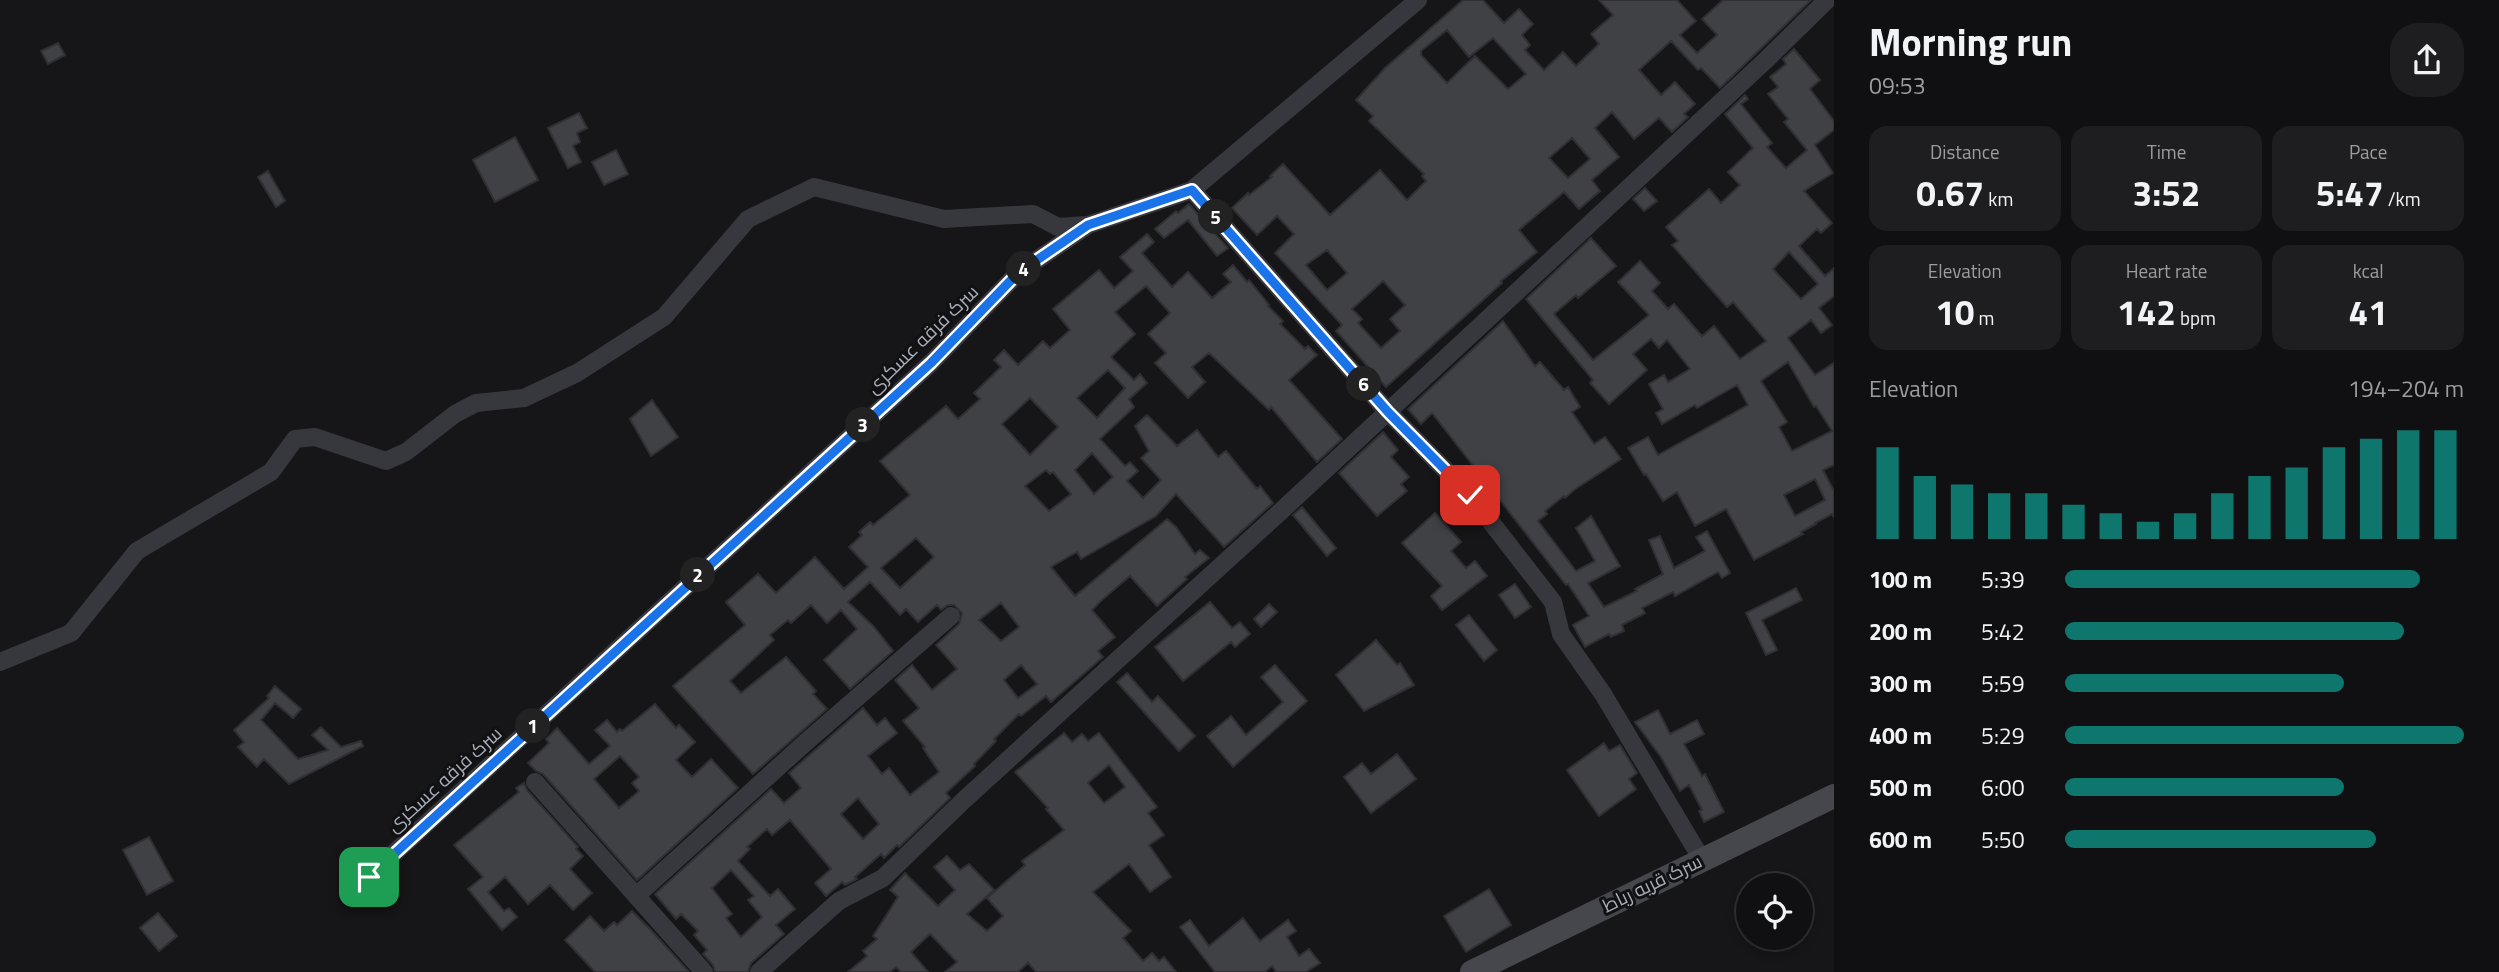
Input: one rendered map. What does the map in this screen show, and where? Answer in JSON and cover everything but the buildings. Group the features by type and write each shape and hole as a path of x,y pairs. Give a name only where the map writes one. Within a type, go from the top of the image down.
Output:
{"street":[{"name":"سرک فرقه عسکری","path":"369,877 921,372 1018,273 1088,225 1192,190 1418,0"},
{"path":"759,972 839,901 883,878 965,799 1388,412 1827,0"},
{"path":"0,662 71,633 137,551 271,472 295,439 315,438 386,461 406,452 475,403 524,398 578,373 664,317 748,219 814,187 944,219 1033,214 1058,227 1088,225"},
{"path":"1192,190 1388,412 1470,495 1553,602 1560,634 1603,694 1702,858"},
{"path":"636,896 806,742 951,616"},
{"path":"536,782 705,972"},
{"name":"سرک قریه رباط","path":"1472,972 1834,796"}],"route":[{"path":"369,877 931,363 1018,273 1088,225 1192,190 1388,412 1470,495"}]}
